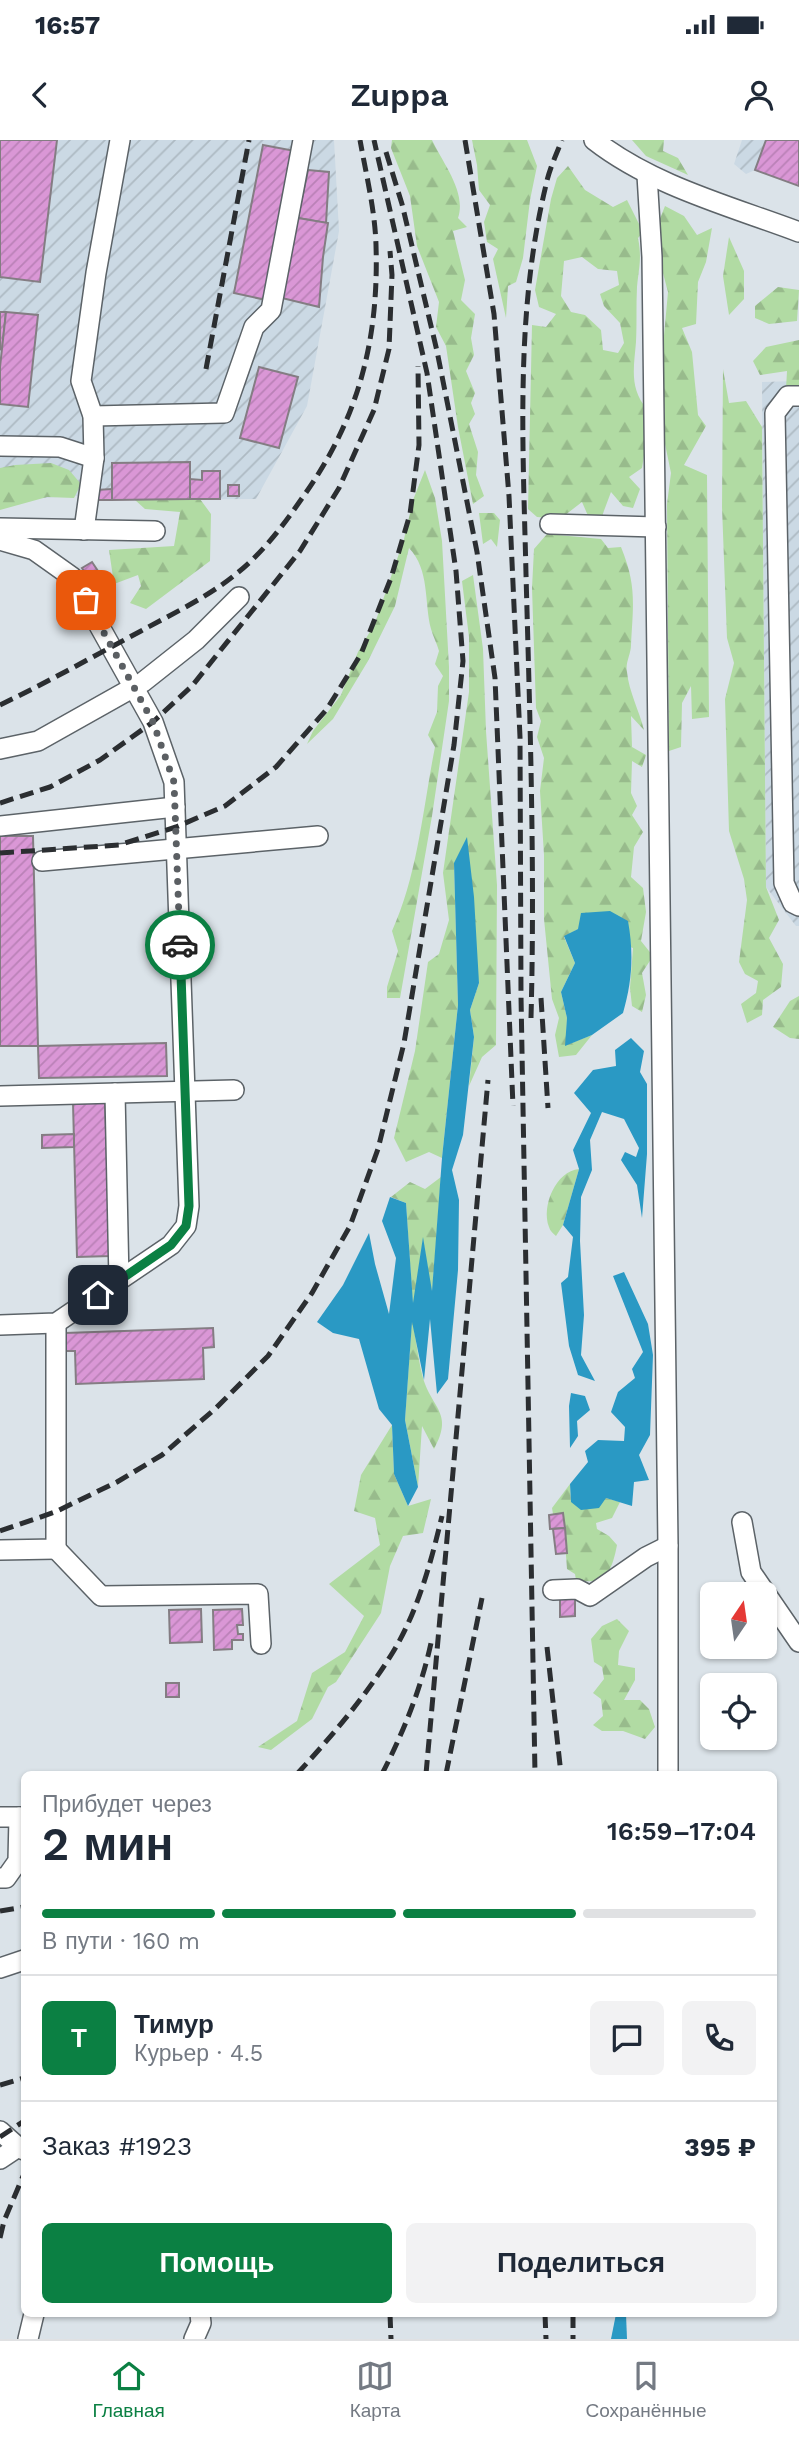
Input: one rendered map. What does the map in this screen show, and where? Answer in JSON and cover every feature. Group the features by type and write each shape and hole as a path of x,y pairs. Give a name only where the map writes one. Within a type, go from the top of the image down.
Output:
{"street":[{"path":"85,530 94,458 93,416 81,381 96,273 120,140"},
{"path":"93,416 224,413 254,327 271,310 303,140"},
{"path":"594,140 647,174 799,232"},
{"path":"647,174 652,257 656,527 668,1546 668,1771"},
{"path":"799,396 788,396 775,413 784,883 793,903 799,906"},
{"path":"0,446 60,447 94,458"},
{"path":"550,524 656,527"},
{"path":"0,528 155,531"},
{"path":"0,540 34,550 72,577 153,722 174,782 189,1206 186,1226 171,1245 56,1323 0,1325"},
{"path":"0,749 38,741 143,682 196,640 239,597"},
{"path":"0,826 175,807"},
{"path":"42,861 318,836"},
{"path":"0,1096 234,1090"},
{"path":"115,1093 119,1281"},
{"path":"56,1323 56,1549 102,1596 258,1594 261,1644"},
{"path":"742,1522 751,1572 799,1642"},
{"path":"554,1590 577,1589 590,1596 646,1557 668,1546"},
{"path":"0,1550 56,1549"},
{"path":"0,1878 6,1878 18,1861 14,1817"},
{"path":"0,1968 21,1961"},
{"path":"0,2131 21,2149 0,2159"},
{"path":"28,2339 33,2317"},
{"path":"194,2339 201,2323 200,2317"}],"shaded area":[{"path":"0,140 334,140 339,231 307,406 256,499 96,500 96,495 0,500"},
{"path":"742,140 799,140 799,186 755,170 746,174 734,164"},
{"path":"799,381 799,926 796,926 766,887 762,382"}],"green space":[{"path":"392,140 432,140 456,188 460,208 458,218 467,227 453,231 465,280 461,300 475,314 471,338 474,355 466,371 475,393 471,403 475,414 469,424 478,452 476,475 484,496 473,504 446,346 436,327 439,302 417,246 410,196 391,148"},
{"path":"472,140 527,140 537,166 523,258 516,282 508,286 506,318 493,259 498,249 487,242 484,222 490,205 479,190"},
{"path":"632,140 664,140 663,151 678,158 688,175 646,156"},
{"path":"568,166 585,190 613,207 627,200 643,232 638,238 640,257 634,369 637,393 647,409 646,443 642,468 629,477 640,489 633,508 623,506 611,492 602,516 589,518 582,502 560,519 537,517 528,509 532,325 546,327 556,314 539,307 535,290 557,178","holes":["582,257 598,269 617,271 619,285 600,294 604,306 620,323 624,343 618,353 603,350 601,330 585,315 571,312 561,296 564,261"]},
{"path":"665,206 684,216 697,235 712,228 706,262 698,282 696,324 682,328 692,352 698,415 706,426 684,465 707,475 709,717 692,719 691,686 682,703 681,747 669,751 667,504 671,473 665,444 665,412 660,379 668,292 660,262 659,221"},
{"path":"729,237 744,271 744,299 729,315 723,276"},
{"path":"778,287 799,290 797,321 769,324 755,318 755,306"},
{"path":"799,340 799,388 786,389 787,371 760,375 753,361 766,347"},
{"path":"723,369 729,403 746,401 762,427 766,887 779,920 769,938 783,964 781,987 763,1000 762,1015 747,1023 741,1004 756,993 758,981 745,974 739,962 747,900 744,879 729,831 725,699 734,663 727,638 722,507"},
{"path":"51,463 69,470 81,484 74,498 47,497 0,510 0,468"},
{"path":"425,470 435,498 442,541 449,701 400,998 387,998 387,987 398,951 392,931 408,887 419,840 435,747 428,735 437,712 438,686 443,676 435,664 439,651 431,629 423,576 416,557 409,548 395,606 368,661 333,719 307,744 313,731 341,695 358,652 375,623"},
{"path":"200,499 211,514 210,561 146,609 130,603 141,586 138,575 114,584 109,550 174,546 180,512 145,509 135,500"},
{"path":"479,513 494,513 500,520 497,547 491,539 483,544"},
{"path":"547,534 601,539 608,548 621,547 630,573 633,607 627,669 644,730 631,716 632,747 646,755 642,767 632,761 631,793 637,806 632,815 643,832 634,847 631,877 643,888 646,912 641,941 653,956 642,973 646,995 642,1012 632,1006 630,988 633,948 578,929 564,937 575,963 561,992 567,1018 566,1045 592,1035 576,1055 559,1057 555,1035 559,1018 552,999 544,919 540,791 544,758 537,737 541,721 536,708 532,588 534,549"},
{"path":"473,575 483,649 497,885 496,1045 482,1057 469,1086 474,1037 470,1010 479,983 454,863 458,1005 442,1158 429,1152 406,1162 394,1138 415,1051 428,962 439,954 449,920 443,873 469,692 469,637 462,581"},
{"path":"799,996 799,1039 790,1038 773,1027 790,1001"},
{"path":"579,1169 563,1225 556,1236 550,1230 547,1219 552,1191 563,1176"},
{"path":"441,1177 432,1295 423,1240 413,1308 406,1203 391,1197 410,1182 425,1189"},
{"path":"412,1318 423,1378 442,1419 440,1437 434,1449 422,1426 418,1487 405,1420"},
{"path":"392,1425 394,1474 408,1506 431,1499 423,1533 403,1536 390,1566 381,1613 336,1682 328,1687 312,1719 271,1750 258,1747 297,1721 312,1673 345,1652 364,1616 329,1584 380,1545 375,1518 354,1511 361,1475"},
{"path":"570,1484 571,1502 606,1498 620,1502 612,1518 596,1523 597,1529 617,1545 610,1569 594,1581 576,1580 575,1574 567,1569 563,1514 553,1514 552,1508"},
{"path":"617,1619 629,1631 619,1651 618,1665 635,1668 635,1680 624,1700 640,1700 649,1709 655,1727 645,1739 623,1731 602,1731 593,1725 603,1716 601,1699 593,1693 604,1679 602,1667 594,1662 591,1639 602,1626"}],"water":[{"path":"467,837 479,983 470,1010 474,1037 463,1135 452,1170 459,1200 458,1270 448,1379 437,1394 430,1319 424,1380 412,1322 405,1420 418,1487 408,1506 394,1474 392,1425 379,1409 359,1339 333,1333 317,1322 343,1285 369,1233 389,1314 396,1258 382,1221 390,1197 406,1203 413,1303 423,1237 432,1291 458,1005 454,863"},
{"path":"610,911 628,921 630,933 631,968 623,1013 592,1035 565,1046 567,1018 561,992 575,963 564,936 578,929 581,913"},
{"path":"631,1038 644,1051 640,1072 647,1084 647,1154 642,1218 637,1185 621,1160 625,1152 636,1157 639,1148 624,1119 602,1112 590,1140 592,1170 581,1197 580,1241 584,1315 581,1355 595,1381 578,1375 569,1346 561,1283 568,1277 573,1237 563,1225 579,1169 573,1150 591,1113 574,1093 593,1070 616,1066 615,1050"},
{"path":"624,1272 648,1324 653,1355 650,1435 639,1455 649,1480 634,1482 632,1506 606,1498 599,1508 581,1510 571,1502 570,1484 588,1462 585,1451 598,1440 624,1441 625,1427 611,1412 618,1392 635,1378 632,1369 643,1352 613,1276"},
{"path":"571,1393 585,1396 590,1410 577,1421 578,1436 570,1448 569,1406"},
{"path":"615,2317 626,2317 627,2339 611,2339"}],"building":[{"path":"0,140 57,140 40,282 0,277"},
{"path":"766,140 799,140 799,186 755,170"},
{"path":"263,145 295,151 266,300 234,293"},
{"path":"308,170 329,172 326,223 298,218"},
{"path":"298,218 328,223 319,307 282,298"},
{"path":"0,312 6,312 2,350 0,349"},
{"path":"6,312 38,315 28,407 0,404 0,367"},
{"path":"259,367 298,377 279,448 240,438"},
{"path":"190,462 190,499 112,500 112,463"},
{"path":"202,471 220,471 220,499 190,499 190,479 202,480"},
{"path":"228,485 239,485 239,496 228,496"},
{"path":"112,489 112,500 96,500 96,490"},
{"path":"92,562 102,577 93,584 82,568"},
{"path":"0,836 33,836 38,1046 0,1046"},
{"path":"166,1043 167,1076 39,1078 38,1046"},
{"path":"105,1102 110,1256 77,1257 73,1103"},
{"path":"74,1134 74,1147 42,1148 42,1135"},
{"path":"213,1328 214,1347 203,1348 204,1379 76,1384 75,1351 66,1351 65,1333"},
{"path":"563,1513 565,1528 550,1529 549,1515"},
{"path":"565,1528 567,1553 556,1554 553,1529"},
{"path":"560,1597 575,1597 575,1616 560,1617"},
{"path":"201,1609 202,1642 170,1643 169,1610"},
{"path":"242,1609 243,1625 237,1625 238,1634 243,1634 243,1640 232,1640 232,1649 214,1650 213,1610"},
{"path":"166,1683 179,1683 179,1697 166,1697"}],"railway":[{"path":"206,369 249,140"},
{"path":"0,705 177,612 225,582 274,537 324,465 352,406 362,376 374,313 375,232 360,140"},
{"path":"0,1531 55,1512 117,1482 162,1455 216,1408 268,1356 312,1293 350,1226 378,1149 404,1043 454,745 463,661 456,571 427,373 374,140"},
{"path":"465,140 494,314 509,496 520,737 521,996 535,1771"},
{"path":"531,1018 532,852 523,379 529,281 536,233 547,179 562,140"},
{"path":"386,152 402,204 437,351 477,552 495,678 513,1106"},
{"path":"0,803 50,787 100,760 153,722 192,686 300,551 339,488 374,410 389,349 392,275 390,251"},
{"path":"0,853 119,845 176,827 225,806 276,767 327,709 361,654 391,578 410,514 419,445 418,366"},
{"path":"541,998 548,1108"},
{"path":"426,1771 488,1080"},
{"path":"300,1771 372,1684 402,1636 417,1603 442,1516"},
{"path":"447,1771 482,1598"},
{"path":"383,1771 411,1710 431,1643"},
{"path":"547,1647 561,1771"},
{"path":"0,1911 21,1908"},
{"path":"0,2085 21,2079"},
{"path":"0,2137 21,2123"},
{"path":"0,2238 4,2221 21,2181"},
{"path":"390,2317 391,2339"},
{"path":"545,2317 546,2339"},
{"path":"573,2317 573,2339"}],"way so far":[{"path":"86,600 153,722 174,782 180,945"}],"route":[{"path":"98,1295 171,1245 186,1226 189,1206 180,945"}]}
